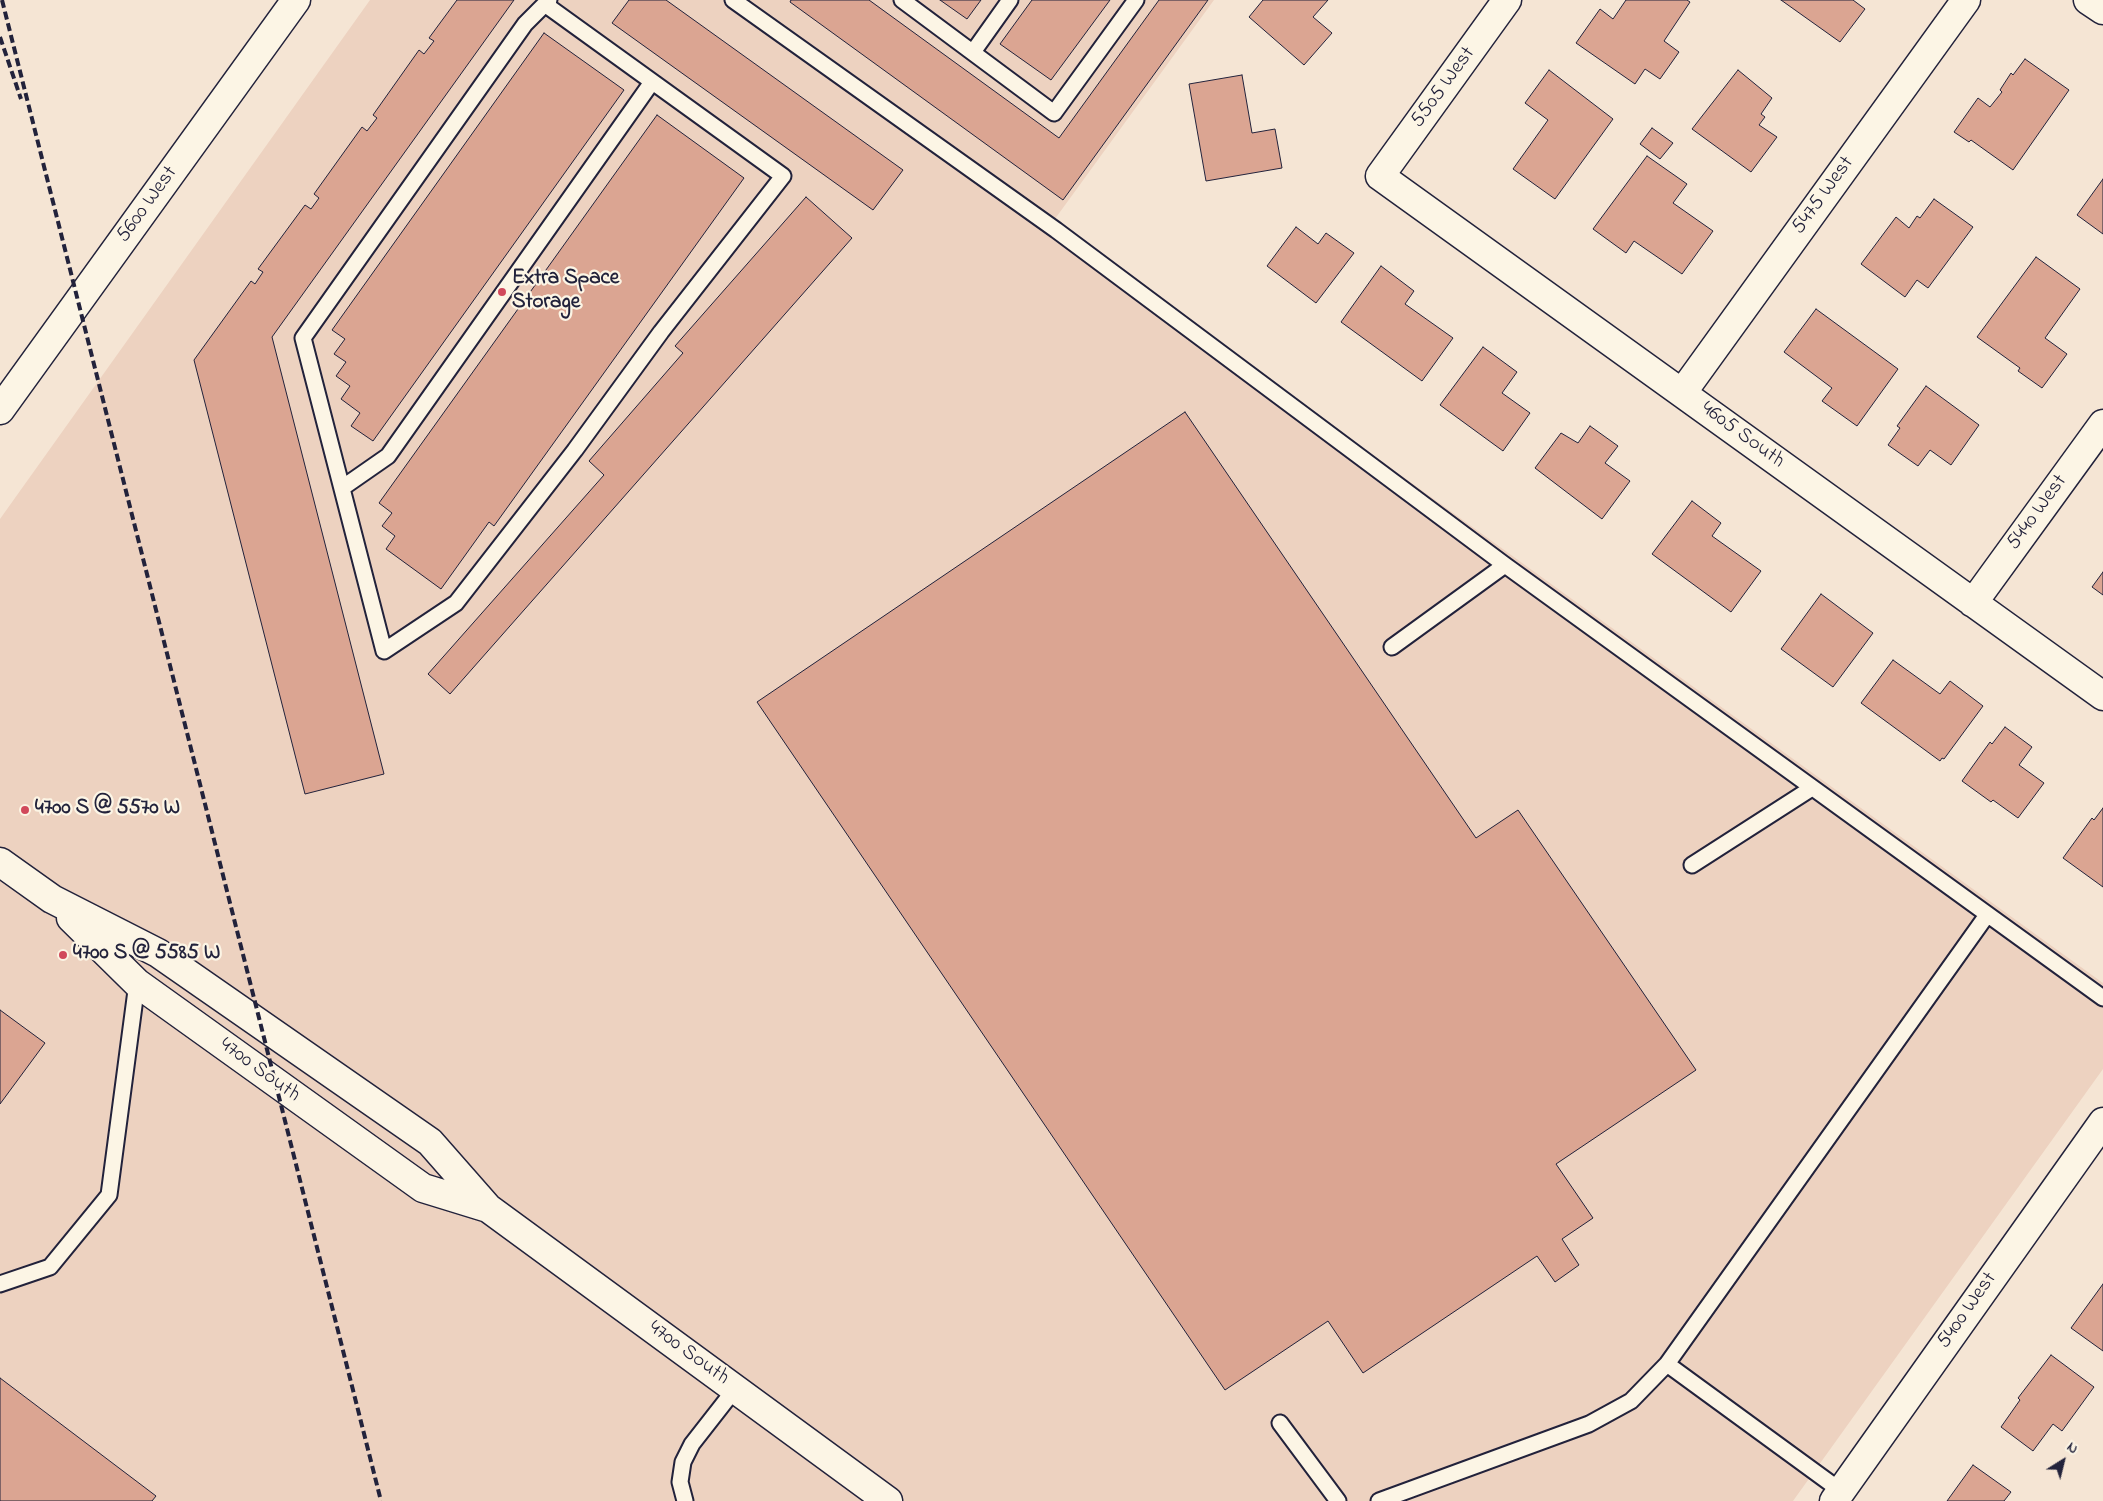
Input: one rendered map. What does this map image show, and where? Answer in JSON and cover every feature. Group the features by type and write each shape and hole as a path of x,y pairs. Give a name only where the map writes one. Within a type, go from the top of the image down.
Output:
{"street":[{"name":"5600 West","path":"0,410 296,0"},
{"name":"5505 West","path":"1380,176 1507,0"},
{"name":"5475 West","path":"1682,393 1966,0"},
{"path":"2088,0 2103,10"},
{"name":"4605 South","path":"1380,176 2103,696"},
{"name":"5440 West","path":"1974,603 2103,424"},
{"name":"4700 South","path":"0,862 52,899 158,953 430,1142 488,1208 888,1501"},
{"name":"4700 South","path":"52,899 137,983 423,1188 488,1208"},
{"name":"5400 West","path":"1837,1496 2103,1122"}],"lane":[{"path":"733,0 1056,230 1505,565 2103,998"},
{"path":"902,0 1054,113 1136,0"},
{"path":"973,52 1010,0"},
{"path":"547,2 652,82 783,176 661,332 575,450 456,603 384,651 303,338 525,24 547,2"},
{"path":"342,488 388,456 652,82"},
{"path":"1392,647 1505,565"},
{"path":"1692,865 1812,788"},
{"path":"1379,1501 1589,1424 1631,1401 1667,1364 1987,915"},
{"path":"0,1284 50,1267 109,1195 137,983"},
{"path":"1667,1364 1837,1496"},
{"path":"684,1501 680,1482 683,1462 692,1444 735,1389"},
{"path":"1280,1423 1338,1501"}],"shaded area":[{"path":"370,0 1214,0 1052,223 2103,983 2103,1069 1793,1501 0,1501 0,519"}],"building":[{"path":"457,0 514,0 272,337 384,774 305,794 194,360 251,281 255,284 263,272 258,269 305,205 311,209 319,198 314,194 362,127 367,131 377,118 373,115 419,50 424,54 434,41 429,38"},
{"path":"629,0 666,0 903,170 873,210 612,23"},
{"path":"791,0 869,0 1059,138 1159,0 1208,0 1063,200 790,2"},
{"path":"940,0 981,0 967,19"},
{"path":"1032,0 1110,0 1051,80 1000,44"},
{"path":"1263,0 1328,0 1313,17 1332,33 1304,65 1249,17"},
{"path":"1626,0 1687,0 1690,2 1664,41 1679,52 1660,79 1645,69 1635,84 1576,43 1600,9 1613,19"},
{"path":"1781,0 1853,0 1865,9 1840,42"},
{"path":"544,33 624,90 373,441 351,426 360,413 341,399 350,386 336,376 346,362 334,354 345,339 332,330"},
{"path":"2025,59 2069,90 2013,170 1971,140 1969,142 1954,132 1978,98 1990,107 2002,92 2000,90 2011,73 2013,75"},
{"path":"1549,70 1613,119 1555,199 1513,169 1548,120 1525,103"},
{"path":"1738,70 1772,98 1761,114 1765,117 1759,125 1777,137 1751,172 1692,129"},
{"path":"1242,75 1252,133 1275,129 1282,168 1206,181 1189,84"},
{"path":"657,115 744,178 494,526 489,522 441,589 386,549 395,536 382,526 392,513 379,503"},
{"path":"1652,128 1673,143 1660,159 1640,144"},
{"path":"1647,156 1687,184 1673,203 1713,231 1682,274 1634,241 1626,253 1593,229"},
{"path":"2103,179 2103,234 2077,215"},
{"path":"806,197 852,238 450,694 428,674 604,475 589,461 683,353 675,346"},
{"path":"1934,199 1973,227 1928,288 1917,280 1905,297 1861,264 1896,217 1909,228 1917,216 1920,218"},
{"path":"1296,227 1318,244 1326,233 1354,253 1316,303 1267,266"},
{"path":"2036,257 2080,289 2045,338 2067,354 2042,388 2018,371 2020,368 1977,337"},
{"path":"1381,266 1414,291 1405,304 1453,338 1422,381 1341,322"},
{"path":"1816,309 1898,369 1857,426 1822,401 1832,388 1784,352"},
{"path":"1483,347 1517,372 1502,393 1530,413 1503,451 1440,405"},
{"path":"1926,386 1979,425 1951,465 1930,450 1918,466 1888,445 1900,428 1897,426"},
{"path":"1185,412 1476,838 1518,810 1696,1070 1556,1164 1593,1218 1562,1239 1579,1265 1555,1282 1537,1256 1363,1373 1328,1321 1225,1390 757,702"},
{"path":"1590,426 1618,446 1605,463 1630,481 1602,519 1535,468 1561,433 1578,443"},
{"path":"1692,501 1721,523 1712,536 1761,571 1731,612 1652,554"},
{"path":"2103,572 2103,595 2092,587"},
{"path":"1821,594 1873,633 1833,687 1781,649"},
{"path":"1893,660 1940,694 1950,681 1983,706 1944,759 1942,758 1940,761 1861,703"},
{"path":"2005,727 2032,747 2019,765 2044,783 2018,818 1993,800 1991,802 1962,781 1990,742 1992,744"},
{"path":"2103,808 2103,887 2063,858 2092,818 2094,820"},
{"path":"0,1010 45,1043 0,1104"},
{"path":"2103,1284 2103,1351 2071,1328"},
{"path":"2051,1355 2094,1387 2062,1431 2053,1424 2033,1451 2001,1427 2020,1400 2018,1398"},
{"path":"0,1378 156,1496 152,1501 0,1501"},
{"path":"1973,1465 2011,1492 2004,1501 1947,1501"}],"railway":[{"path":"2,0 381,1501"},
{"path":"0,37 21,99"}],"place":[{"name":"Extra Space Storage","path":"502,292"},
{"name":"4700 S @ 5570 W","path":"25,810"},
{"name":"4700 S @ 5585 W","path":"63,955"}]}
